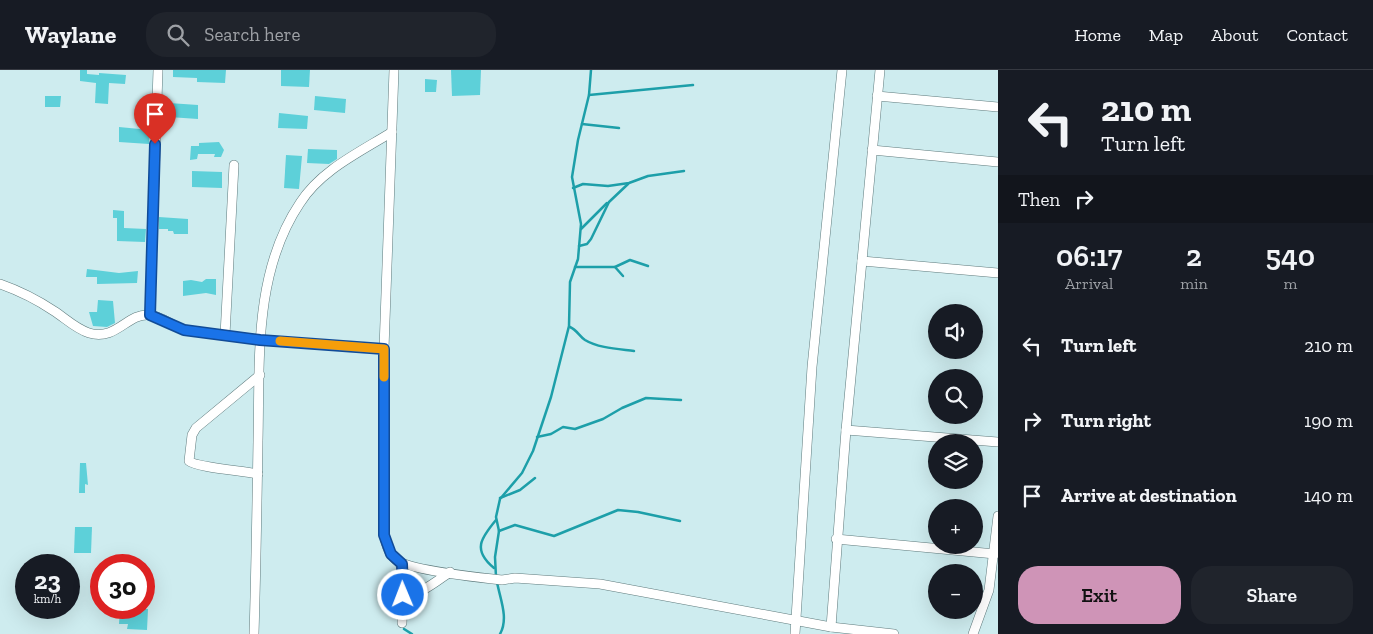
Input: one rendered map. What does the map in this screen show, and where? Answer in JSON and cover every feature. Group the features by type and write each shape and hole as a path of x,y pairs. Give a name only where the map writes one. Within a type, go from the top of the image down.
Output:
{"street":[{"path":"150,315 158,70"},
{"path":"394,70 384,349 384,535 391,554 402,564 492,579 515,578 600,584 831,627 894,634"},
{"path":"794,634 812,367 842,70"},
{"path":"831,627 836,540 880,70"},
{"path":"877,96 998,106"},
{"path":"254,634 260,340 270,268 299,203 313,185 332,170 392,132"},
{"path":"872,150 998,162"},
{"path":"225,335 234,164"},
{"path":"862,261 998,273"},
{"path":"0,284 24,292 80,329 90,333 103,335 113,332 143,315 150,315 184,330 260,340 384,349"},
{"path":"258,474 228,468 197,466 189,460 192,436 196,428 215,410 260,375"},
{"path":"846,430 998,442"},
{"path":"973,634 989,590 995,554 998,516"},
{"path":"836,540 995,554"},
{"path":"402,564 402,622"},
{"path":"403,595 408,596 450,572"}],"building":[{"path":"80,70 87,70 87,74 126,75 125,84 109,83 108,104 95,103 96,83 80,81"},
{"path":"173,70 226,70 225,83 197,82 197,78 173,77"},
{"path":"281,70 310,70 309,87 281,86"},
{"path":"451,70 481,70 480,95 452,96"},
{"path":"425,79 437,80 436,92 425,92"},
{"path":"45,96 61,96 60,107 45,107"},
{"path":"315,96 346,99 345,113 314,110"},
{"path":"169,103 198,105 198,119 169,117"},
{"path":"279,113 308,116 307,129 278,128"},
{"path":"119,127 150,130 149,144 119,142"},
{"path":"219,142 224,150 221,157 214,157 215,154 198,154 197,159 190,160 191,146 199,146 199,143"},
{"path":"308,149 337,150 337,159 329,164 307,163"},
{"path":"286,155 302,156 299,189 284,188"},
{"path":"192,171 222,172 222,188 192,187"},
{"path":"113,210 124,211 124,228 146,229 145,242 117,241 117,218 113,218"},
{"path":"159,217 188,219 188,234 174,234 173,231 168,231 168,229 159,229"},
{"path":"87,269 119,273 138,271 137,283 97,284 97,277 86,277"},
{"path":"206,279 216,279 216,295 206,293 183,296 183,281 202,282"},
{"path":"98,300 113,301 115,323 107,327 93,326 89,312 97,312"},
{"path":"80,463 86,463 88,485 85,484 85,493 79,493"},
{"path":"75,527 92,527 91,553 74,553"},
{"path":"119,619 148,619 147,630 127,629 128,624 119,624"}],"waterway":[{"path":"496,577 495,557 499,531 496,517 500,499 522,473 533,451 551,397 569,326 570,282 578,259 581,224 572,177 578,140 589,95 591,70"},
{"path":"589,95 693,85"},
{"path":"582,124 619,128"},
{"path":"573,188 583,184 608,186 629,183 648,176 684,171"},
{"path":"579,246 587,244 591,239 609,202 628,184"},
{"path":"581,229 607,203"},
{"path":"615,267 630,260 648,266"},
{"path":"575,267 615,267 623,276"},
{"path":"570,327 590,343 609,348 634,351"},
{"path":"537,437 551,434 563,427 575,429 603,419 622,408 646,398 681,400"},
{"path":"500,498 520,490 535,478"},
{"path":"499,531 515,525 554,536 618,510 638,512 680,521"},
{"path":"494,568 483,555 481,544 486,533 496,520"},
{"path":"497,582 504,615 503,628 500,634"},
{"path":"404,629 412,634"}],"slow traffic":[{"path":"280,341 384,349 384,377"}],"route":[{"path":"155,144 150,315 184,330 260,340 384,349 384,535 391,554 402,564 403,595"}]}
